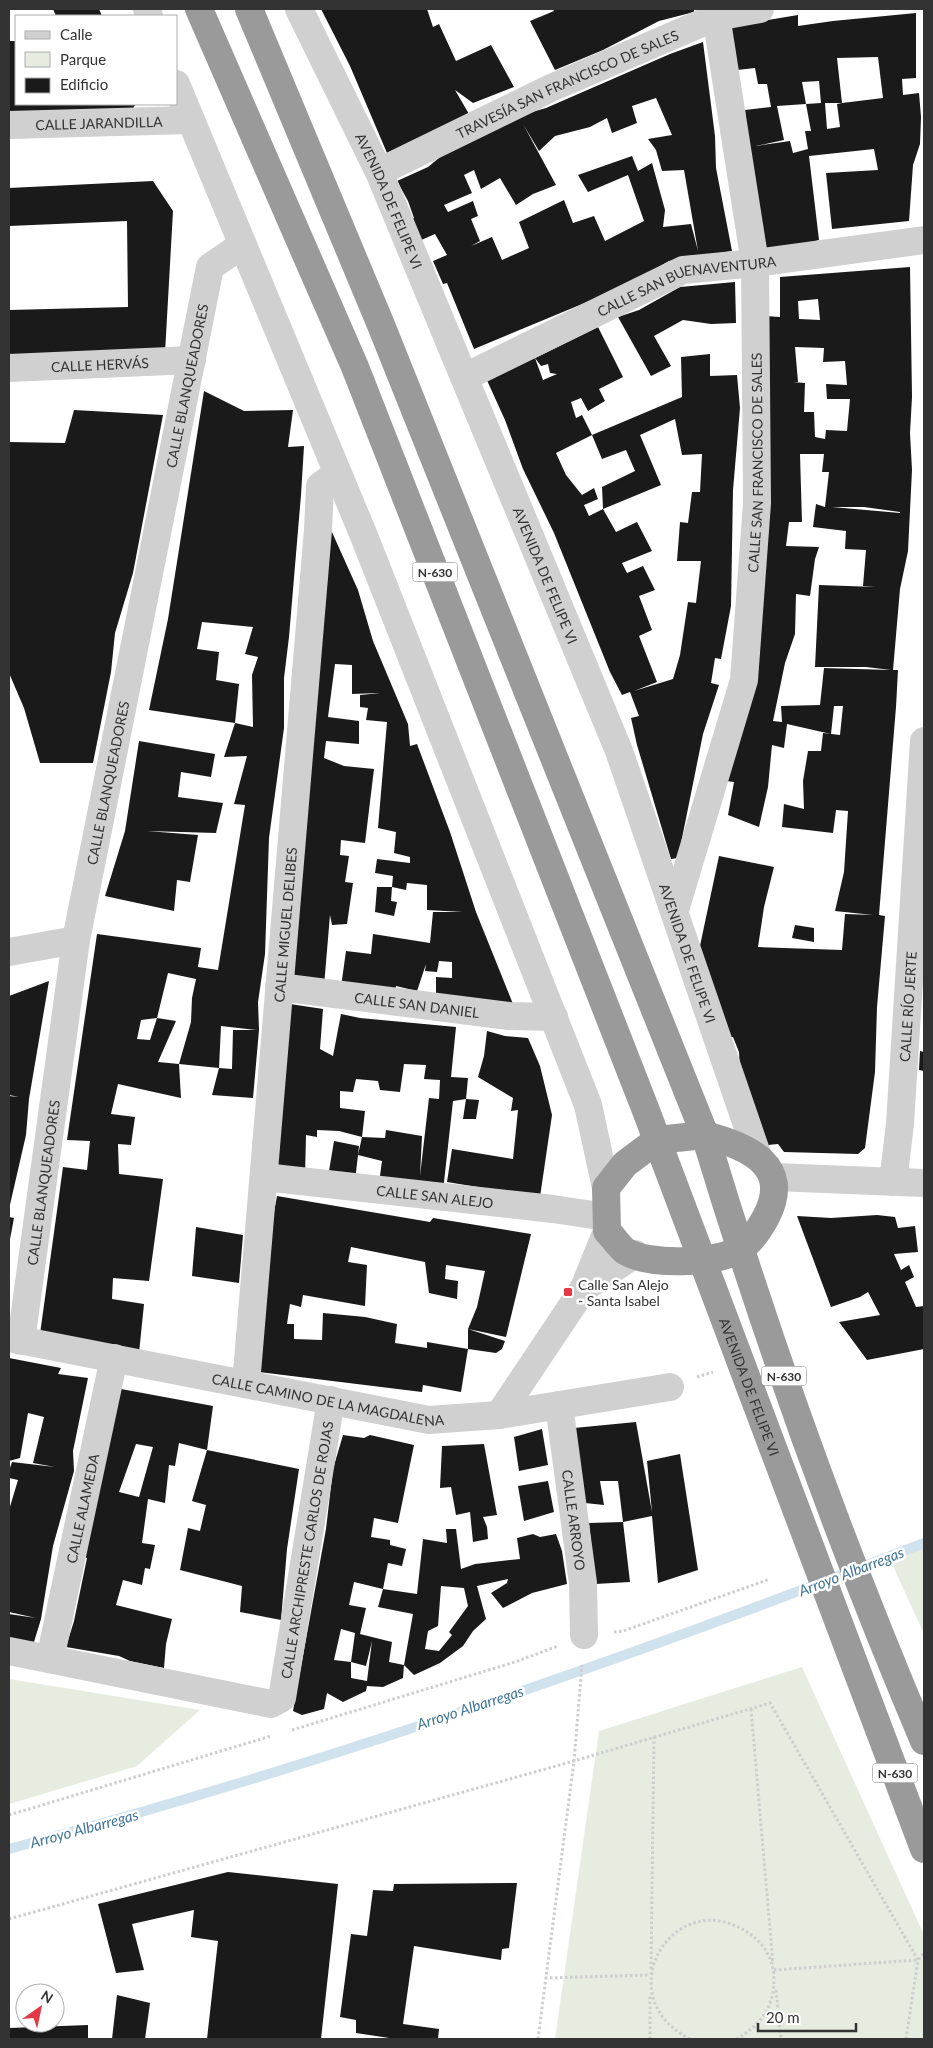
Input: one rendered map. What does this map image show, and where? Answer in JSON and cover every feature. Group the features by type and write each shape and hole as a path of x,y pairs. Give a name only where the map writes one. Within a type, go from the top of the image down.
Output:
{"highway":[{"name":"N-630","path":"199,9 355,367 657,1140 701,1261"},
{"name":"N-630","path":"249,9 384,334 705,1135 740,1249 829,1503 924,1741"},
{"path":"705,1135 733,1142 757,1154 774,1177 774,1202 760,1230 740,1249 701,1261 649,1260 625,1250 607,1224 606,1188 625,1164 657,1140 705,1135"},
{"name":"AVENIDA DE FELIPE VI","path":"701,1261 924,1849"}],"street":[{"name":"AVENIDA DE FELIPE VI","path":"298,9 379,172 619,752 757,1154"},
{"name":"TRAVESÍA SAN FRANCISCO DE SALES","path":"379,172 551,88 716,13 760,9"},
{"name":"CALLE SAN FRANCISCO DE SALES","path":"674,910 744,680 757,503 755,263 716,13"},
{"path":"178,89 337,473 588,1104 606,1188"},
{"name":"CALLE JARANDILLA","path":"9,125 190,120"},
{"name":"CALLE SAN BUENAVENTURA","path":"465,377 683,270 755,263 924,240"},
{"name":"CALLE BLANQUEADORES","path":"15,1340 76,940 210,266 242,245"},
{"name":"CALLE HERVÁS","path":"9,368 192,360"},
{"name":"CALLE MIGUEL DELIBES","path":"246,1384 318,530 320,486 337,473"},
{"name":"CALLE RÍO JERTE","path":"893,1182 900,1114 924,741"},
{"path":"9,952 76,940"},
{"name":"CALLE SAN DANIEL","path":"279,988 509,1016 554,1017"},
{"path":"774,1177 924,1183"},
{"name":"CALLE SAN ALEJO","path":"264,1178 553,1209 607,1224"},
{"path":"500,1415 584,1288 607,1224"},
{"path":"584,1288 635,1254"},
{"name":"CALLE CAMINO DE LA MAGDALENA","path":"15,1340 429,1420 500,1415 670,1387"},
{"name":"CALLE ALAMEDA","path":"50,1659 114,1358"},
{"name":"CALLE ARCHIPRESTE CARLOS DE ROJAS","path":"50,1659 271,1704 282,1698 331,1400"},
{"name":"CALLE ARROYO","path":"559,1405 583,1583 584,1635"},
{"path":"9,1651 50,1659"}],"path":[{"path":"670,1387 739,1362"},
{"path":"286,1731 515,1662 584,1635 623,1631 770,1579"},
{"path":"538,2039 574,1762 584,1635"},
{"path":"9,1919 574,1762 770,1703 918,1960"},
{"path":"751,1708 781,2039"},
{"path":"9,1815 276,1734"},
{"path":"650,2039 654,1737"},
{"path":"690,2039 675,2032 660,2016 652,1996 650,1975 656,1956 667,1940 682,1928 700,1921 720,1920 739,1926 755,1937 767,1952 774,1970 774,1992 768,2012 754,2029 737,2039"},
{"path":"906,2039 918,1960 924,1953"},
{"path":"774,1970 918,1960"},
{"path":"545,1978 650,1975"}],"green space":[{"path":"924,1543 924,1634 889,1557"},
{"path":"802,1667 924,1935 924,2039 555,2039 599,1731"},
{"path":"9,1679 200,1710 137,1766 9,1804"}],"building":[{"path":"53,9 99,9 102,15 56,15"},
{"path":"321,9 427,9 433,27 439,24 456,61 491,45 514,87 473,103 455,90 469,114 387,153 350,66"},
{"path":"553,9 694,9 694,12 659,21 603,50 555,70 530,21 554,11"},
{"path":"916,13 916,78 902,79 903,95 919,93 921,117 920,144 913,165 909,221 832,229 826,173 878,170 874,149 809,156 819,240 796,247 758,248 745,110 771,107 767,84 758,84 755,68 737,70 731,26 798,15 798,26","holes":["878,57 883,98 842,103 837,58","819,81 821,103 806,104 802,82","825,103 842,103 837,104 840,127 827,129","806,104 811,131 805,131 808,149 793,153 790,141 756,146 784,140 777,106"]},
{"path":"9,41 15,41 15,105 135,105 131,111 9,116"},
{"path":"703,42 715,136 716,168 732,251 669,261 628,285 474,349 447,283 443,284 433,261 447,255 435,234 419,241 409,220 414,218 408,201 397,181 428,167 462,139 518,116 546,108 670,54","holes":["656,98 672,135 648,139 656,150 662,171 684,170 698,251 691,224 663,227 665,210 652,163 638,171 632,156 578,175 588,192 628,175 644,221 605,241 594,216 573,223 564,200 519,222 529,248 502,260 492,237 471,246 480,241 471,219 478,216 473,201 448,212 444,205 472,193 464,175 474,170 481,189 500,178 516,205 533,194 556,185 523,124 539,151 555,136 590,127 607,118 612,133 637,123 632,106"]},
{"path":"153,181 173,211 165,353 9,355 9,310 128,307 127,221 9,226 9,188"},
{"path":"910,267 912,397 910,433 912,470 908,551 900,589 893,670 898,670 879,915 885,916 877,1007 875,1072 865,1148 858,1154 784,1152 778,1144 768,1145 740,1071 739,1052 733,1037 725,1037 697,960 719,856 774,867 764,907 758,947 842,950 845,914 873,915 835,911 844,872 848,811 836,810 833,833 782,827 784,804 804,809 803,781 808,751 821,751 823,733 830,734 787,724 784,748 772,745 768,787 759,827 728,815 734,782 726,781 765,316 780,317 780,277","holes":["818,299 820,320 799,319 798,301","795,347 824,348 823,362 845,361 847,385 826,384 827,399 850,399 847,431 826,430 825,439 815,437 814,412 804,412 805,383 793,382 798,382","800,454 824,454 822,472 829,472 825,507 816,504 813,527 846,531 845,549 866,550 863,586 876,587 819,585 815,667 866,667 891,670 824,668 820,705 781,706 782,722 773,721 785,663 795,634 796,594 810,596 815,559 819,547 786,546 789,522 802,522","832,507 864,507 900,513","834,706 843,706 840,735 831,734"]},
{"path":"735,282 736,323 711,324 683,320 654,336 671,366 651,376 618,317 639,310 680,287"},
{"path":"598,327 623,377 599,389 605,401 588,411 581,398 571,402 576,418 582,415 592,435 682,397 681,357 710,354 710,376 737,375 740,408 733,490 731,606 721,659 715,658 711,683 719,685 703,734 678,858 671,859 637,745 631,718 639,716 630,692 622,695 610,672 554,533 523,469 505,420 485,376 535,358","holes":["535,358 541,366 548,364 550,373 557,374 543,380","675,419 682,455 702,454 700,492 692,492 688,523 680,522 677,561 701,561 696,603 688,602 680,655 673,679 634,691 657,682 639,636 652,630 639,596 655,590 643,566 627,573 622,563 652,551 637,522 616,532 603,509 661,485 640,435","592,435 602,459 626,450 635,471 602,487 603,509 589,516 584,505 598,499 594,488 582,495 566,475 556,453"]},
{"path":"204,391 244,411 293,410 288,447 304,446 284,678 284,728 269,838 265,954 258,1002 259,1030 253,1098 212,1095 219,1068 179,1064 181,1098 118,1084 111,1114 135,1117 131,1145 118,1144 119,1174 163,1179 149,1281 113,1278 112,1299 144,1304 138,1363 40,1334 63,1167 87,1170 90,1141 67,1140 97,934 201,948 198,967 218,970 245,805 234,804 247,756 224,757 235,723 149,710 168,619","holes":["202,622 253,627 245,654 258,657 252,675 253,727 235,723 239,684 216,680 219,652 197,649","168,973 196,979 192,998 191,1022 179,1064 158,1062 176,1021 157,1018","157,1018 150,1040 137,1039 141,1020","221,1026 257,1030 233,1030 232,1069 219,1068"]},
{"path":"74,410 163,415 133,573 115,633 111,672 93,763 40,763 24,708 9,673 9,442 65,443"},
{"path":"331,530 358,590 373,641 408,724 410,746 417,744 450,832 476,912 515,1009 436,1003 436,977 452,978 452,962 439,961 437,972 425,971 426,964 417,991 396,986 395,992 341,987 346,951 371,954 373,934 430,943 433,912 463,912 427,910 427,885 407,883 406,890 392,887 393,876 375,873 377,859 410,863 410,857 394,853 396,832 378,828 387,722 366,720 368,708 360,707 360,695 380,693 352,694 352,665 335,664 328,717 359,721 359,744 326,741 324,758 344,766 374,769 365,843 341,840 340,855 349,856 345,882 353,883 347,924 332,925 330,915 324,986 289,981"},
{"path":"139,741 215,754 211,777 181,772 178,797 223,803 216,833 147,831 198,835 190,882 177,880 174,911 105,896 125,831"},
{"path":"377,887 392,887 391,901 397,902 394,916 375,912"},
{"path":"795,925 814,928 814,942 792,938"},
{"path":"49,981 29,1099 26,1135 9,1209 9,1096 19,1097 9,1095 9,996"},
{"path":"290,1004 323,1009 320,1049 333,1056 341,1014 360,1018 456,1027 451,1077 468,1078 466,1099 453,1101 443,1191 379,1183 382,1161 358,1155 362,1137 339,1131 317,1130 317,1137 306,1135 305,1177 274,1172","holes":["404,1064 426,1065 424,1079 440,1080 439,1099 429,1098 420,1176 422,1136 386,1130 385,1138 362,1137 365,1111 340,1108 340,1091 353,1092 356,1079 378,1081 380,1090 400,1092"]},
{"path":"487,1031 505,1036 528,1038 540,1066 552,1115 540,1197 447,1182 452,1149 513,1159 518,1110 511,1111 513,1098 478,1077 484,1056"},
{"path":"920,1051 924,1052 924,1071 919,1070"},
{"path":"466,1099 479,1100 476,1119 463,1119"},
{"path":"334,1141 359,1146 355,1181 328,1177"},
{"path":"277,1196 430,1222 433,1218 531,1234 506,1337 468,1329 477,1307 485,1271 446,1265 445,1279 458,1281 457,1299 429,1293 425,1262 351,1247 348,1262 367,1265 365,1306 303,1295 301,1307 290,1304 287,1324 294,1324 294,1339 322,1340 323,1313 365,1317 397,1324 395,1343 427,1348 427,1342 468,1349 461,1392 423,1385 422,1392 259,1372 271,1228"},
{"path":"877,1215 895,1217 898,1228 915,1226 918,1252 894,1254 901,1270 909,1265 914,1277 905,1282 916,1307 924,1306 924,1349 867,1360 839,1322 880,1315 868,1292 860,1297 831,1307 797,1216 831,1218"},
{"path":"9,1217 14,1218 10,1239 9,1239"},
{"path":"196,1227 243,1235 239,1283 192,1276"},
{"path":"468,1329 505,1341 502,1349 496,1353 468,1349"},
{"path":"9,1358 61,1368 58,1374 88,1378 73,1451 74,1471 53,1546 41,1619 34,1642 9,1639 9,1614 36,1618 9,1612 9,1510 18,1480 9,1478 9,1471 12,1462 55,1467 33,1463 44,1417 28,1413 20,1458 9,1461"},
{"path":"121,1389 213,1406 207,1450 179,1443 175,1466 169,1465 165,1503 148,1499 142,1543 155,1545 150,1569 145,1568 142,1585 123,1580 116,1605 172,1619 166,1644 164,1668 130,1661 119,1656 66,1647 74,1621 87,1558 80,1556","holes":["136,1444 153,1447 139,1497 119,1492"]},
{"path":"636,1422 652,1512 647,1461 680,1454 698,1570 658,1583 652,1516 623,1522 618,1481 600,1481 604,1505 585,1503 574,1428"},
{"path":"542,1429 548,1465 519,1471 514,1437"},
{"path":"343,1435 364,1438 370,1435 414,1445 398,1523 374,1518 371,1537 390,1540 390,1545 406,1549 402,1566 388,1563 383,1589 354,1582 349,1605 366,1608 360,1634 392,1642 389,1662 404,1665 403,1678 383,1687 367,1686 366,1691 343,1702 327,1693 324,1709 302,1715 293,1711 326,1529 333,1469","holes":["341,1629 355,1633 351,1662 334,1660","372,1641 367,1681 351,1678 351,1662 366,1666"]},
{"path":"484,1444 497,1515 483,1517 487,1527 488,1539 473,1542 470,1512 456,1515 451,1487 440,1488 442,1446"},
{"path":"207,1450 299,1469 287,1549 281,1620 240,1612 242,1586 180,1570 188,1528 200,1531 206,1505 192,1501"},
{"path":"548,1481 554,1512 524,1521 518,1486"},
{"path":"623,1522 630,1582 595,1584 589,1523"},
{"path":"446,1529 456,1529 461,1569 475,1564 520,1559 517,1538 533,1534 540,1537 556,1534 562,1551 567,1584 532,1593 503,1608 491,1593 507,1583 508,1579 477,1586 486,1619 473,1631 463,1646 440,1663 414,1675 404,1665 413,1614 378,1607 383,1589 417,1594 423,1539 447,1543","holes":["441,1586 464,1588 468,1606 449,1632 452,1635 439,1651 425,1649 428,1631 438,1626"]},
{"path":"228,1872 338,1884 321,2039 207,2039 218,1941 191,1937 194,1910 132,1924 144,1970 116,1973 98,1904"},
{"path":"517,1883 509,1948 502,1949 501,1960 414,1946 403,2024 439,2029 438,2039 396,2039 356,2033 356,2020 340,2017 351,1934 367,1936 373,1890 393,1891 394,1884"},
{"path":"117,1995 150,2003 145,2039 112,2039"},
{"path":"88,2025 88,2039 9,2039 9,2028 15,2028 15,2033 65,2033 65,2026"}],"waterway":[{"name":"Arroyo Albarregas","path":"9,1849 241,1783 471,1709 698,1629 924,1543"}],"place":[{"name":"Calle San Alejo - Santa Isabel","path":"568,1292"}]}
